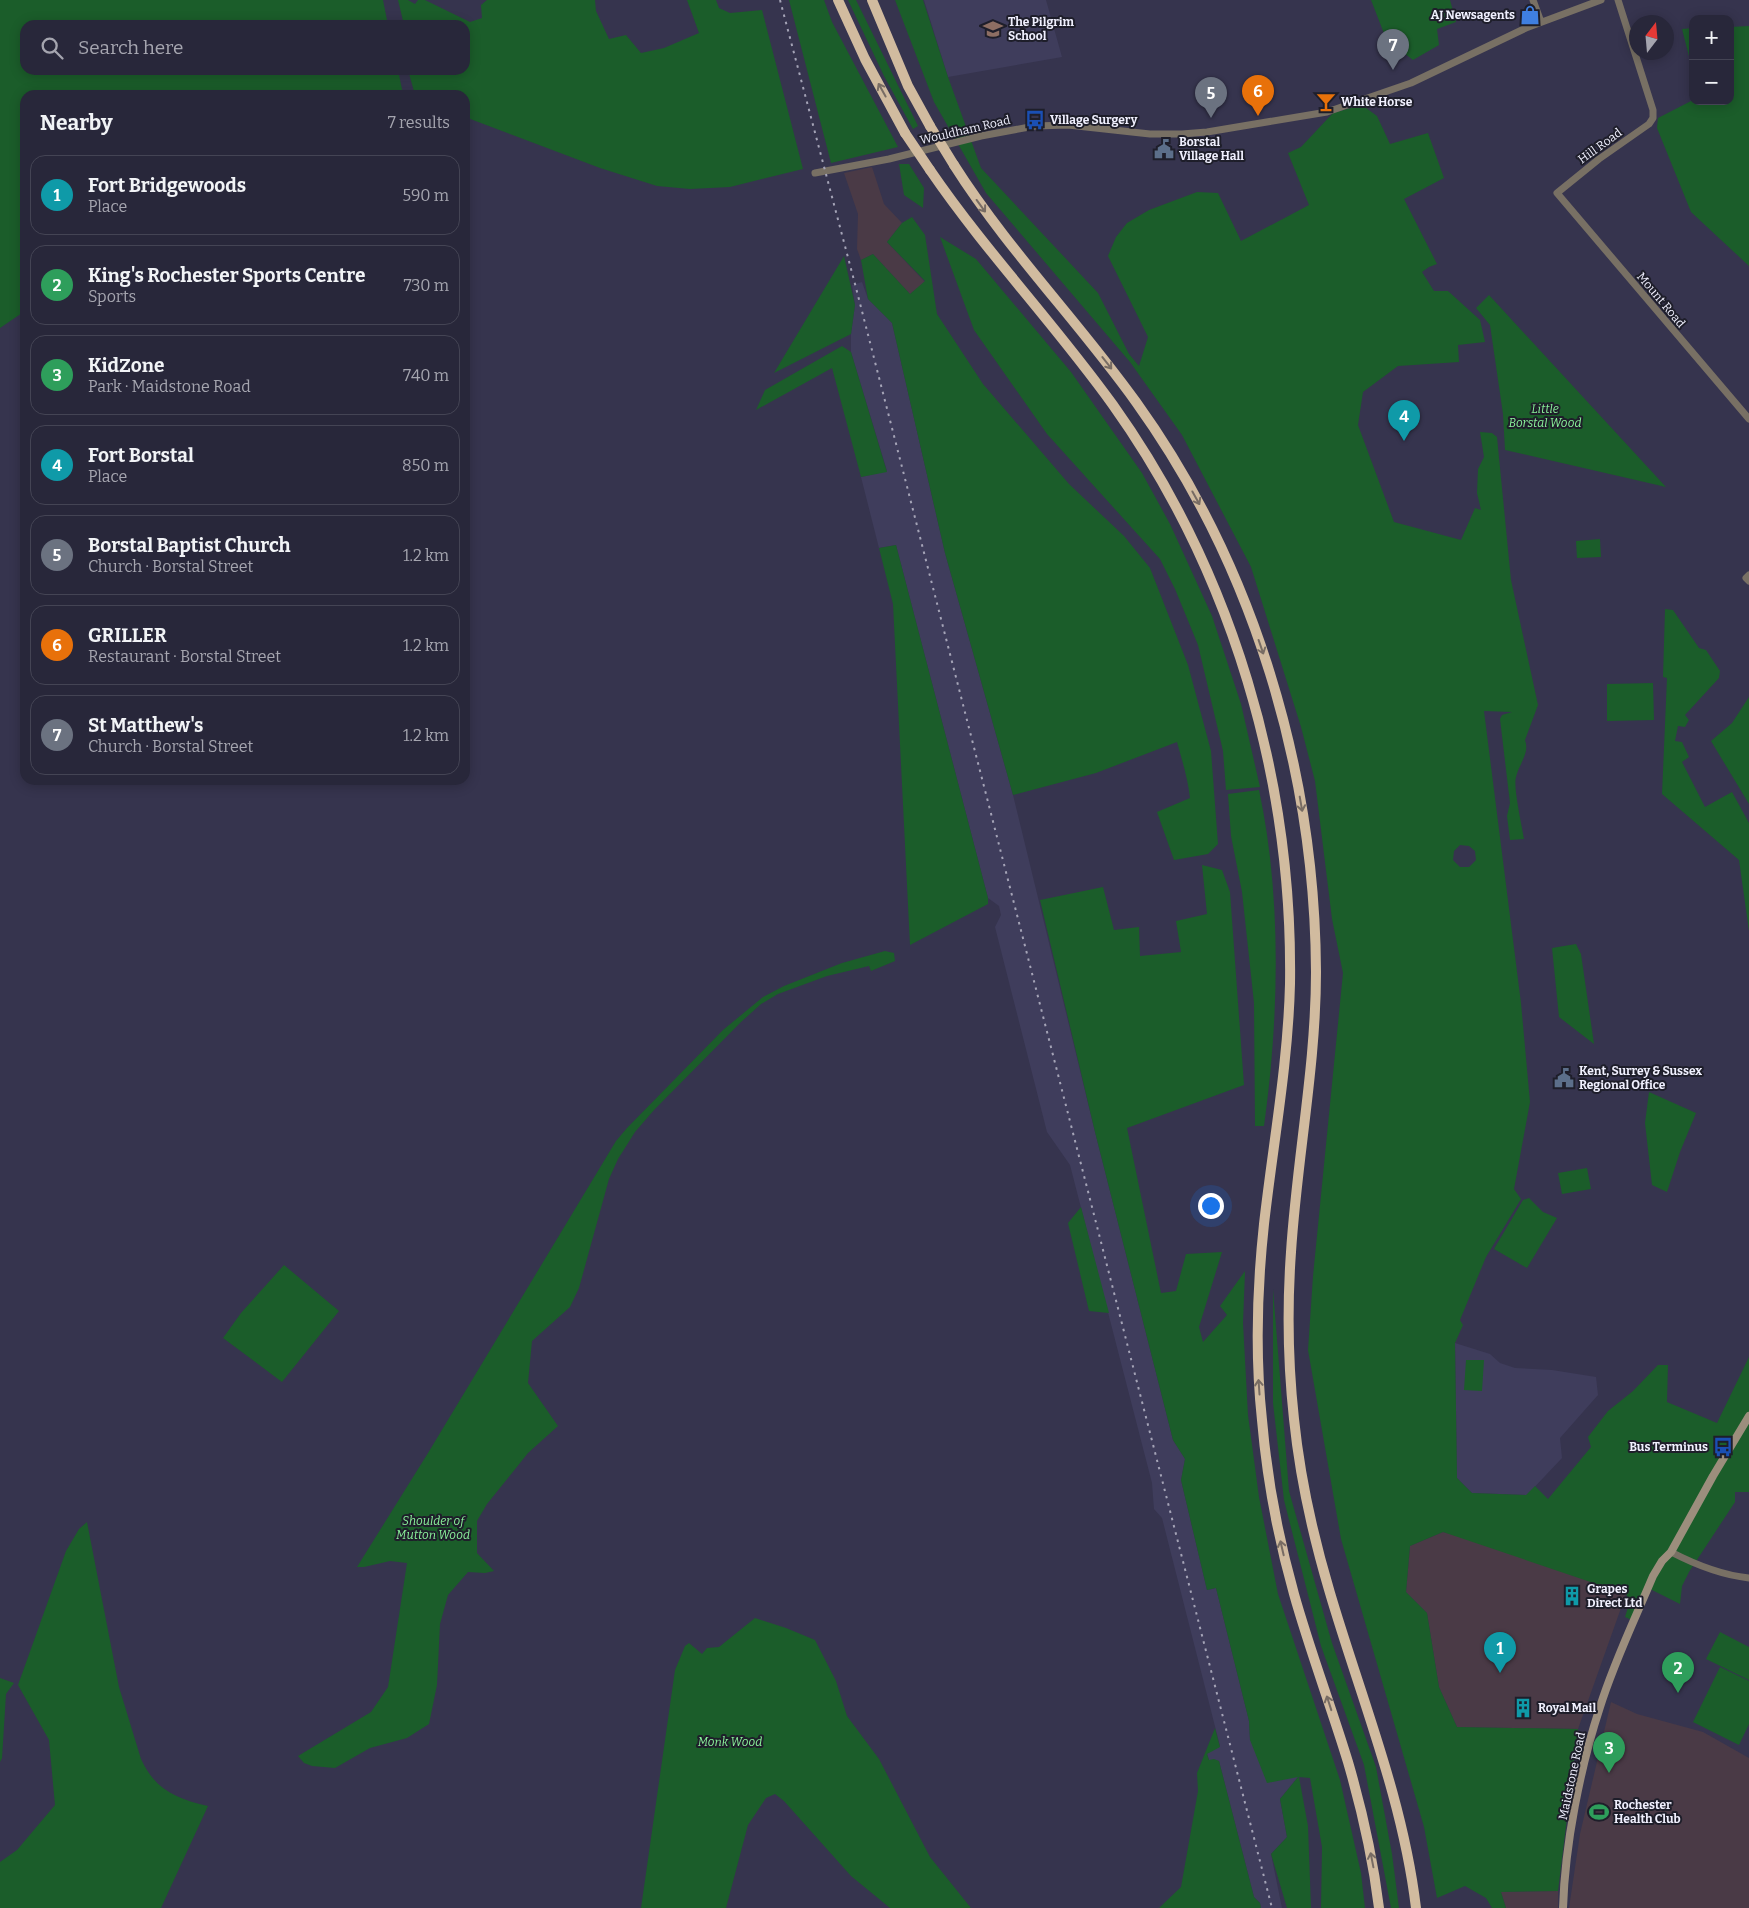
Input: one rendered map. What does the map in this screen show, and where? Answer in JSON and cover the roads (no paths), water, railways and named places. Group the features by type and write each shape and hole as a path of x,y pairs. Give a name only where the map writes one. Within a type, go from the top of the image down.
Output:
{"highway":[{"path":"872,0 908,86 930,126 980,205 1108,364 1142,411 1176,464 1207,519 1247,608 1271,678 1288,736 1308,850 1316,961 1311,1074 1294,1215 1290,1269 1289,1355 1294,1414 1303,1484 1314,1532 1330,1594 1369,1712 1401,1822 1416,1908"},
{"path":"840,4 865,59 905,133 930,170 987,248 1090,373 1154,468 1183,521 1232,631 1256,711 1272,779 1280,826 1288,895 1290,955 1287,1040 1264,1222 1259,1278 1258,1336 1261,1416 1269,1481 1286,1564 1303,1626 1348,1764 1369,1847 1379,1908"}],"main road":[{"name":"Maidstone Road","path":"1563,1908 1572,1824 1585,1762 1600,1705 1653,1576 1662,1561 1671,1552 1749,1416"}],"street":[{"path":"1532,0 1541,22"},
{"name":"Wouldham Road","path":"815,174 889,159 981,136 1043,125 1068,125 1142,133 1182,134 1207,132 1327,112 1411,84 1541,22 1601,0"},
{"name":"Hill Road","path":"1557,193 1650,124 1654,115 1618,0"},
{"name":"Mount Road","path":"1557,193 1749,419"},
{"path":"1749,576 1746,578 1749,582"},
{"path":"1671,1552 1691,1562 1714,1570 1749,1578"}],"railway":[{"path":"780,0 855,284 1272,1908"}],"place":[{"name":"AJ Newsagents","path":"1530,15"},
{"name":"The Pilgrim School","path":"993,29"},
{"name":"St Matthew's","path":"1393,70"},
{"name":"White Horse","path":"1326,102"},
{"name":"GRILLER","path":"1258,116"},
{"name":"Borstal Baptist Church","path":"1211,118"},
{"name":"Village Surgery","path":"1035,120"},
{"name":"Borstal Village Hall","path":"1164,149"},
{"name":"Fort Borstal","path":"1404,441"},
{"name":"Kent, Surrey & Sussex Regional Office","path":"1564,1078"},
{"name":"Bus Terminus","path":"1723,1447"},
{"name":"Grapes Direct Ltd","path":"1572,1596"},
{"name":"Fort Bridgewoods","path":"1500,1673"},
{"name":"King's Rochester Sports Centre","path":"1678,1693"},
{"name":"Royal Mail","path":"1523,1708"},
{"name":"KidZone","path":"1609,1773"},
{"name":"Rochester Health Club","path":"1599,1812"}],"park label":[{"name":"Little Borstal Wood","path":"1545,416"},
{"name":"Shoulder of Mutton Wood","path":"433,1528"},
{"name":"Monk Wood","path":"730,1742"}]}
